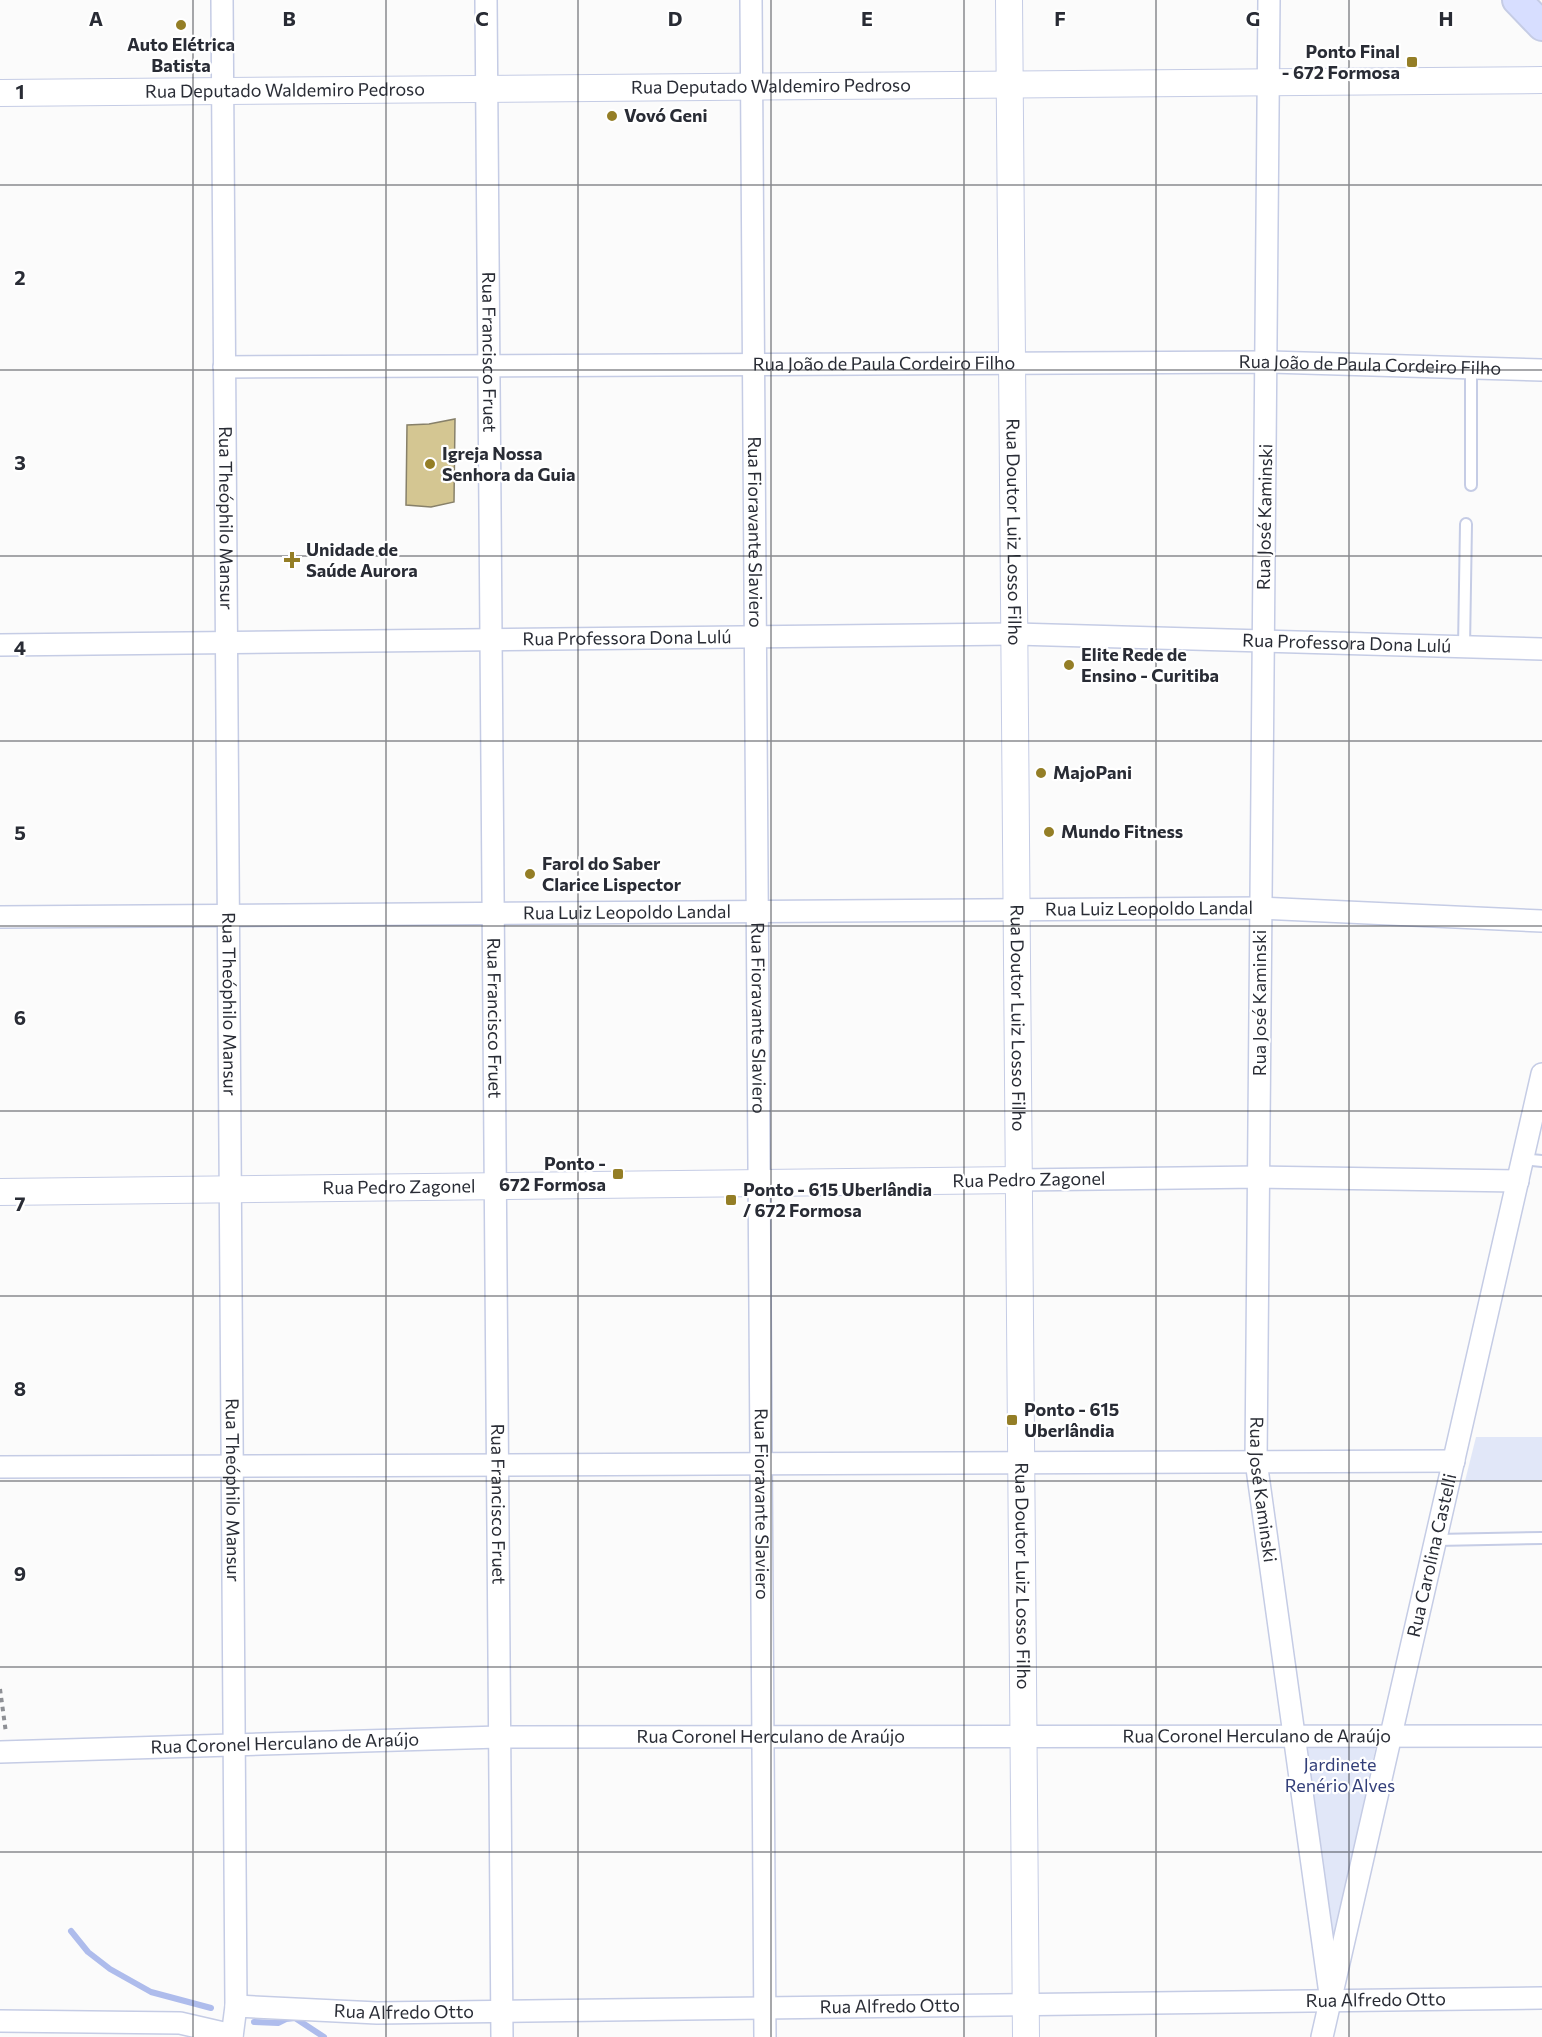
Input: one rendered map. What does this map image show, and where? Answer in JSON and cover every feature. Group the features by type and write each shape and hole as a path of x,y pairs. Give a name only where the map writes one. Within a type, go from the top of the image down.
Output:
{"main road":[{"path":"1517,0 1542,26"}],"street":[{"name":"Rua Theóphilo Mansur","path":"222,0 234,2023"},
{"name":"Rua Francisco Fruet","path":"486,0 502,2037"},
{"name":"Rua Fioravante Slaviero","path":"751,0 765,2037"},
{"name":"Rua Doutor Luiz Losso Filho","path":"1009,0 1026,2037"},
{"name":"Rua José Kaminski","path":"1269,0 1256,1461 1331,2001"},
{"name":"Rua Deputado Waldemiro Pedroso","path":"0,93 1542,80"},
{"name":"Rua João de Paula Cordeiro Filho","path":"224,367 1266,362 1542,370"},
{"name":"Rua Professora Dona Lulú","path":"0,645 1014,634 1542,649"},
{"name":"Rua Luiz Leopoldo Landal","path":"0,917 1261,908 1542,921"},
{"name":"Rua Carolina Castelli","path":"1322,2037 1518,1181 1532,1160 1542,1074"},
{"name":"Rua Pedro Zagonel","path":"0,1192 1259,1177 1518,1181"},
{"path":"0,1467 1454,1461"},
{"name":"Rua Coronel Herculano de Araújo","path":"4,1752 500,1737 1542,1736"},
{"name":"Rua Alfredo Otto","path":"0,2021 234,2023 376,2013 1542,1998"}],"lane":[{"path":"1471,368 1471,485"},
{"path":"1464,647 1466,524"},
{"path":"1436,1540 1542,1538"}],"path":[{"path":"0,1689 4,1752"}],"green space":[{"path":"1476,1437 1542,1437 1542,1480 1465,1481"},
{"name":"Jardinete Renério Alves","path":"1306,1746 1376,1746 1333,1944"}],"building":[{"name":"Igreja Nossa Senhora da Guia","path":"455,419 454,502 431,507 406,505 407,425"}],"waterway":[{"path":"71,1931 88,1952 110,1969 151,1992 211,2008"},
{"path":"254,2022 278,2023 295,2018 324,2037"}],"place":[{"name":"Auto Elétrica Batista","path":"181,25"},
{"name":"Ponto Final - 672 Formosa","path":"1412,62"},
{"name":"Vovó Geni","path":"612,116"},
{"name":"Igreja Nossa Senhora da Guia","path":"430,464"},
{"name":"Unidade de Saúde Aurora","path":"292,560"},
{"name":"Elite Rede de Ensino - Curitiba","path":"1069,665"},
{"name":"MajoPani","path":"1041,773"},
{"name":"Mundo Fitness","path":"1049,832"},
{"name":"Farol do Saber Clarice Lispector","path":"530,874"},
{"name":"Ponto - 672 Formosa","path":"618,1174"},
{"name":"Ponto - 615 Uberlândia / 672 Formosa","path":"731,1200"},
{"name":"Ponto - 615 Uberlândia","path":"1012,1420"}]}
